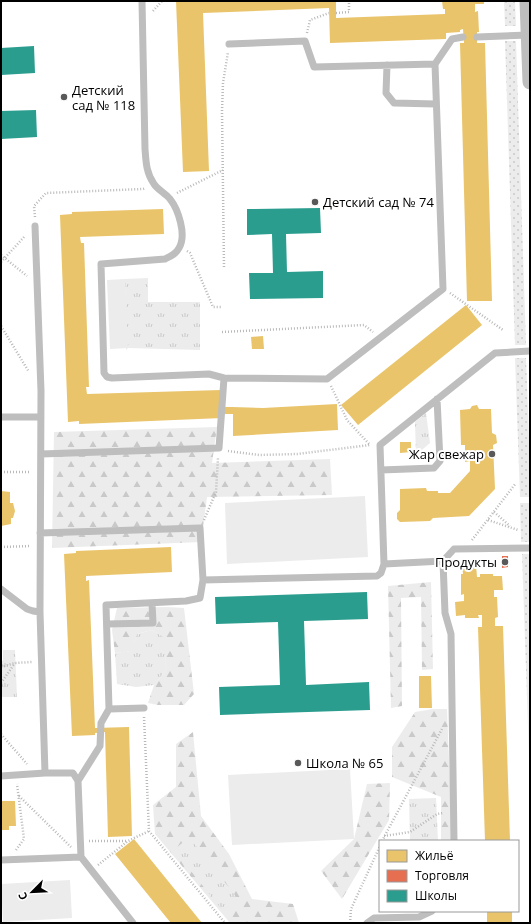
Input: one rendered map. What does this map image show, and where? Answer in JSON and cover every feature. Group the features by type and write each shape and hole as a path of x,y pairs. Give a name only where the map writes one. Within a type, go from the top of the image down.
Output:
{"street":[{"path":"527,1 530,82"}],"lane":[{"path":"142,1 145,149 147,169 154,184 170,198 176,208 181,223 182,236 180,246 174,254 165,259 101,264 104,373 107,377 112,378 209,374 224,378 327,379 443,289 435,64 452,39 463,38"},
{"path":"477,37 528,35"},
{"path":"229,44 305,41 314,67 435,64"},
{"path":"387,65 386,93 394,103 436,104"},
{"path":"35,226 41,391 40,612 45,773"},
{"path":"203,580 377,576 381,573 384,564 380,444 495,353 530,351"},
{"path":"41,454 219,448 224,378"},
{"path":"381,470 434,468 440,461 437,399"},
{"path":"1,417 41,417"},
{"path":"40,533 200,528 203,580 200,598 186,601 106,604 109,709 101,723 100,746 78,781"},
{"path":"384,564 443,561 454,549 530,548"},
{"path":"443,561 445,613 451,634 454,840"},
{"path":"1,589 27,609 40,612"},
{"path":"107,624 153,623 152,603"},
{"path":"109,709 144,708"},
{"path":"1,776 73,773 78,781 81,857 133,923"},
{"path":"5,860 81,857"},
{"path":"367,923 374,918 419,917 430,912"}],"path":[{"path":"336,13 349,12 349,1"},
{"path":"305,41 310,20 329,13"},
{"path":"224,267 224,170 222,111 223,83 229,44"},
{"path":"170,198 224,170"},
{"path":"1,262 35,226 34,206 46,193 143,189 154,184"},
{"path":"180,246 190,253 214,307 221,307"},
{"path":"1,255 37,284"},
{"path":"443,289 503,330"},
{"path":"222,332 364,325 380,338"},
{"path":"1,326 29,372"},
{"path":"327,379 347,420 370,445"},
{"path":"200,528 216,492 219,448 226,451 259,455 274,455 297,454 380,444"},
{"path":"1,472 41,472"},
{"path":"465,549 516,483"},
{"path":"494,512 512,528"},
{"path":"488,520 518,530"},
{"path":"1,547 40,546"},
{"path":"1,667 15,663 41,662"},
{"path":"1,683 15,663"},
{"path":"144,708 149,831 225,923"},
{"path":"382,840 442,728"},
{"path":"1,734 36,774"},
{"path":"5,860 24,839 16,776"},
{"path":"19,796 81,857"},
{"path":"384,836 410,832 437,814 454,813"},
{"path":"91,870 128,841 149,831"},
{"path":"81,841 128,841"},
{"path":"350,923 351,910 379,848"}],"green space":[{"path":"504,1 515,1 516,26 505,26"},
{"path":"505,41 516,41 526,345 515,345"},
{"path":"148,278 148,302 200,302 200,350 128,348 126,350 125,279"},
{"path":"125,279 128,348 110,349 107,280"},
{"path":"515,358 526,358 530,497 520,497"},
{"path":"426,413 430,443 416,455 415,422"},
{"path":"217,427 212,463 330,459 332,495 207,497 201,542 52,548 54,432"},
{"path":"365,496 368,557 227,564 225,503"},
{"path":"520,503 530,503 530,542 521,542"},
{"path":"522,554 530,554 530,784"},
{"path":"431,582 433,669 422,670 421,597 401,598 402,706 391,708 388,586"},
{"path":"117,608 184,608 194,694 184,705 158,705 148,703 154,685 166,670 164,638 152,630 137,634 131,651 115,653 112,630"},
{"path":"152,630 165,638 166,670 154,685 136,687 117,684 115,653 130,651 137,634"},
{"path":"3,650 15,650 17,697 1,697 1,661 3,661"},
{"path":"433,709 447,709 451,840 441,840 441,797 392,777 392,747 415,712"},
{"path":"193,732 201,816 229,854 252,899 293,904 299,923 230,923 155,834 153,805 176,787 176,744"},
{"path":"350,769 354,839 232,845 228,775"},
{"path":"390,783 389,820 342,899 321,871 354,839 367,784"},
{"path":"436,798 438,840 410,840 409,799"},
{"path":"189,837 238,899 223,911 174,850"},
{"path":"70,880 72,918 3,922 1,884"}],"building: Жильё":[{"path":"176,1 336,1 336,18 445,14 442,1 484,1 484,4 475,4 475,12 478,11 479,32 477,32 477,43 485,43 492,301 467,301 460,43 464,43 463,29 460,30 460,32 446,33 446,39 330,43 329,8 203,13 209,171 183,172"},
{"path":"163,209 164,234 80,237 81,243 84,243 89,387 86,387 87,394 221,390 222,407 263,408 337,404 338,430 233,436 233,414 222,414 222,418 79,424 79,421 68,422 60,215 72,214 72,212"},
{"path":"466,305 482,325 358,425 341,405"},
{"path":"263,336 264,349 252,349 251,337"},
{"path":"477,405 479,409 491,409 492,433 496,435 497,443 493,445 495,489 469,516 433,518 430,521 400,522 397,519 397,513 400,510 400,489 426,488 427,491 450,493 470,471 470,461 465,462 465,445 461,445 460,410 470,409 472,406"},
{"path":"400,442 411,442 411,452 400,453"},
{"path":"1,491 10,492 10,503 13,503 15,511 13,518 11,518 11,524 1,526"},
{"path":"171,547 172,572 86,576 86,581 89,580 95,728 129,727 132,836 108,837 105,732 95,733 95,735 72,736 64,554 76,553 76,551"},
{"path":"476,565 477,577 480,577 480,574 502,576 503,590 494,590 494,597 497,597 498,617 495,618 495,626 503,626 510,840 485,840 478,627 482,627 482,615 478,615 479,618 465,618 465,615 456,616 455,602 464,601 464,594 461,595 461,574 463,574 462,566"},
{"path":"419,676 431,676 432,708 419,708"},
{"path":"1,801 15,801 16,826 9,826 9,830 1,830"},
{"path":"134,839 202,923 171,923 115,854"},
{"path":"487,912 512,912 512,923 487,923"}],"building: Торговля":[{"name":"Продукты","path":"502,556 508,556 508,567 502,568"}],"building: Школы":[{"path":"34,46 35,73 1,75 1,48"},
{"path":"36,110 37,137 1,139 1,111"},
{"path":"320,208 321,233 286,234 287,272 323,271 323,298 250,299 249,273 273,273 272,234 247,235 247,209"},
{"path":"367,592 368,619 304,621 306,685 369,682 370,710 220,715 219,687 280,685 278,622 216,624 215,597"}],"place":[{"name":"Детский сад № 118","path":"64,97"},
{"name":"Детский сад № 74","path":"315,202"},
{"name":"Жар свежар","path":"492,454"},
{"name":"Продукты","path":"505,562"},
{"name":"Школа № 65","path":"298,763"}]}
